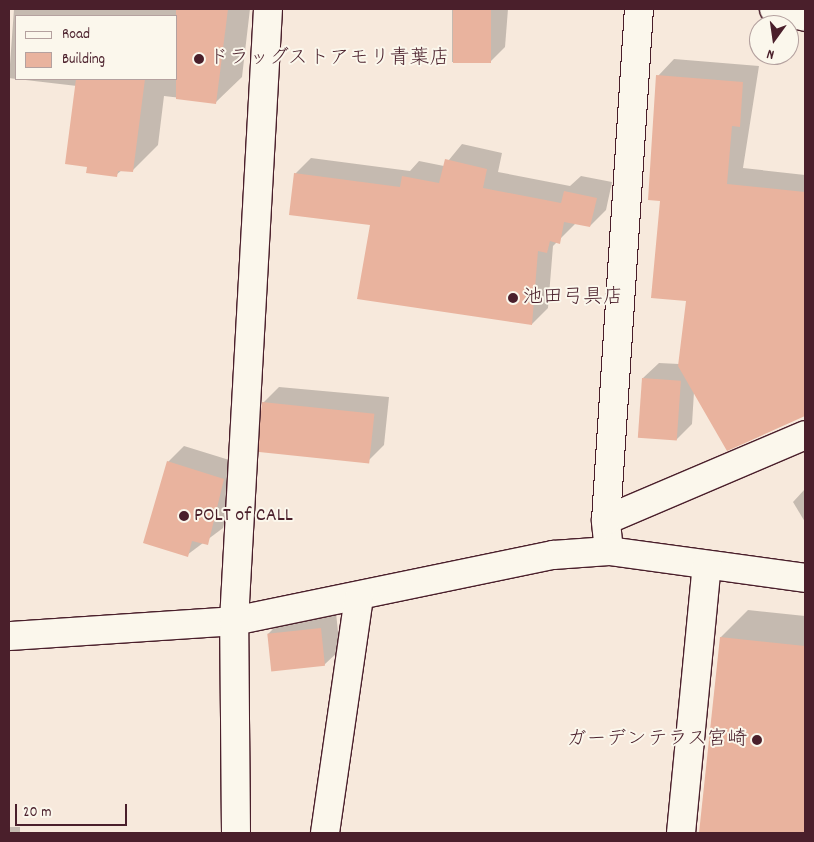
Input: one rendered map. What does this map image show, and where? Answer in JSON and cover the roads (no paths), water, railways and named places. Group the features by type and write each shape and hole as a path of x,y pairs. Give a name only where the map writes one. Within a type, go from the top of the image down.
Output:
{"street":[{"path":"236,833 234,621 268,9"},
{"path":"609,551 606,520 639,9"},
{"path":"774,9 805,17"},
{"path":"606,520 805,435"},
{"path":"9,636 234,621 359,597 552,555 609,551 805,578"},
{"path":"681,833 707,565"},
{"path":"325,833 359,597"}],"place":[{"name":"ドラッグストアモリ青葉店","path":"199,59"},
{"name":"池田弓具店","path":"513,298"},
{"name":"POLT of CALL","path":"184,516"},
{"name":"ガーデンテラス宮崎","path":"757,740"}]}
